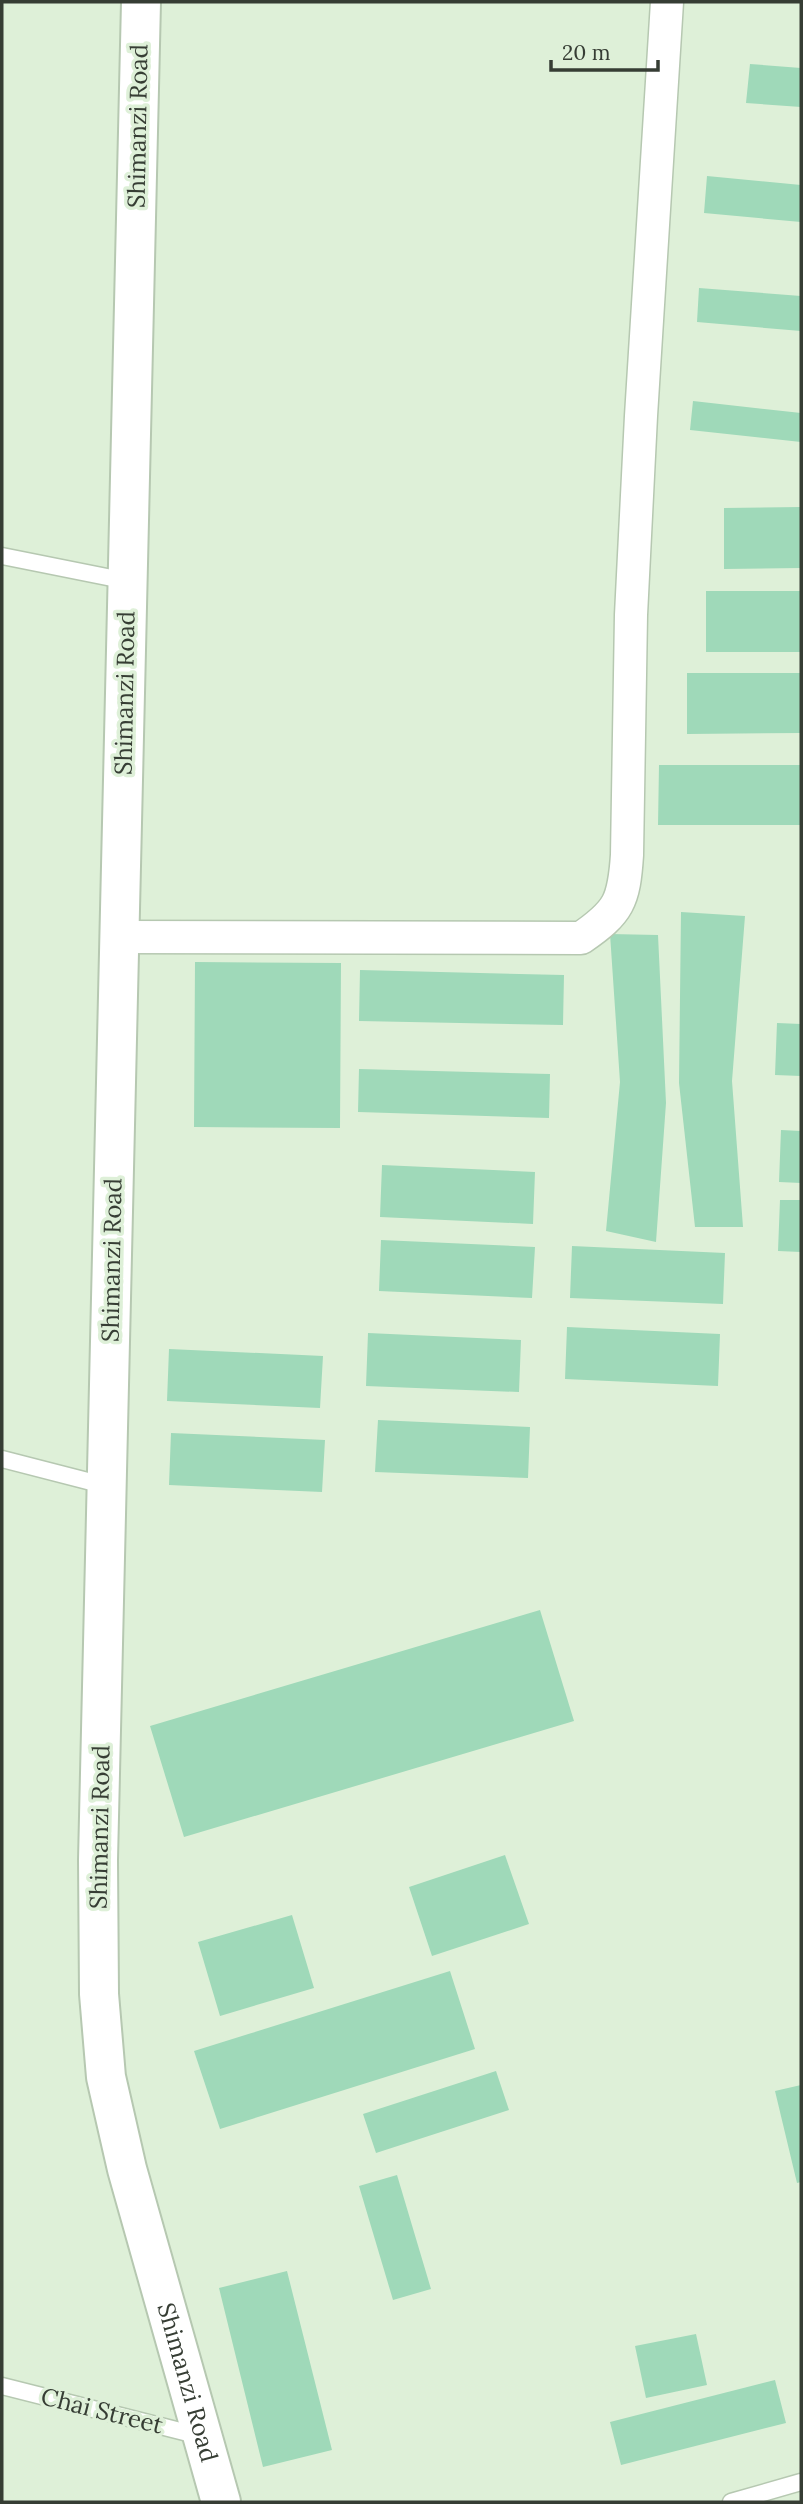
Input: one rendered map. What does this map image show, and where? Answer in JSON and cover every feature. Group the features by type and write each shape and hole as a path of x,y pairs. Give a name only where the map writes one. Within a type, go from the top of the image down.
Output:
{"main road":[{"name":"Shimanzi Road","path":"141,2 98,1860 99,1994 106,2077 127,2169 221,2502"}],"street":[{"path":"119,937 581,938 615,911 625,886 627,855 631,615 667,2"}],"lane":[{"path":"2,556 128,581"},
{"path":"2,1459 107,1486"},
{"name":"Chai Street","path":"2,2386 202,2436"},
{"path":"731,2502 801,2482"}],"building":[{"path":"750,64 801,68 801,107 746,103"},
{"path":"707,176 801,185 801,222 704,213"},
{"path":"699,288 801,296 801,331 697,322"},
{"path":"693,401 801,413 801,442 690,430"},
{"path":"801,507 801,568 724,569 724,508"},
{"path":"706,591 801,591 801,652 706,652"},
{"path":"687,673 801,673 801,733 687,734"},
{"path":"659,765 801,765 801,825 658,825"},
{"path":"681,912 745,916 732,1081 743,1227 695,1227 679,1083"},
{"path":"610,934 658,935 666,1103 656,1242 606,1231 620,1082"},
{"path":"195,962 341,963 340,1128 194,1127"},
{"path":"360,970 564,975 563,1025 359,1021"},
{"path":"777,1023 801,1024 801,1076 775,1075"},
{"path":"359,1069 550,1074 549,1118 358,1112"},
{"path":"781,1130 801,1131 801,1183 779,1182"},
{"path":"382,1165 535,1172 533,1224 380,1217"},
{"path":"780,1200 801,1200 801,1252 778,1251"},
{"path":"381,1240 535,1247 532,1298 379,1291"},
{"path":"572,1246 725,1253 723,1304 570,1298"},
{"path":"567,1327 720,1334 718,1386 565,1379"},
{"path":"368,1333 521,1340 519,1392 366,1386"},
{"path":"169,1349 323,1356 320,1408 167,1401"},
{"path":"378,1420 530,1427 528,1478 375,1472"},
{"path":"171,1433 325,1440 322,1492 169,1485"},
{"path":"540,1610 574,1721 184,1837 150,1726"},
{"path":"505,1855 529,1924 432,1956 409,1887"},
{"path":"292,1915 314,1988 220,2016 198,1942"},
{"path":"450,1971 475,2049 220,2129 194,2051"},
{"path":"496,2071 509,2110 376,2153 363,2114"},
{"path":"801,2085 801,2182 797,2183 775,2091"},
{"path":"397,2175 431,2289 393,2300 359,2186"},
{"path":"287,2271 332,2450 263,2467 219,2288"},
{"path":"696,2334 707,2385 646,2398 635,2346"},
{"path":"775,2380 786,2423 621,2465 610,2422"}]}
